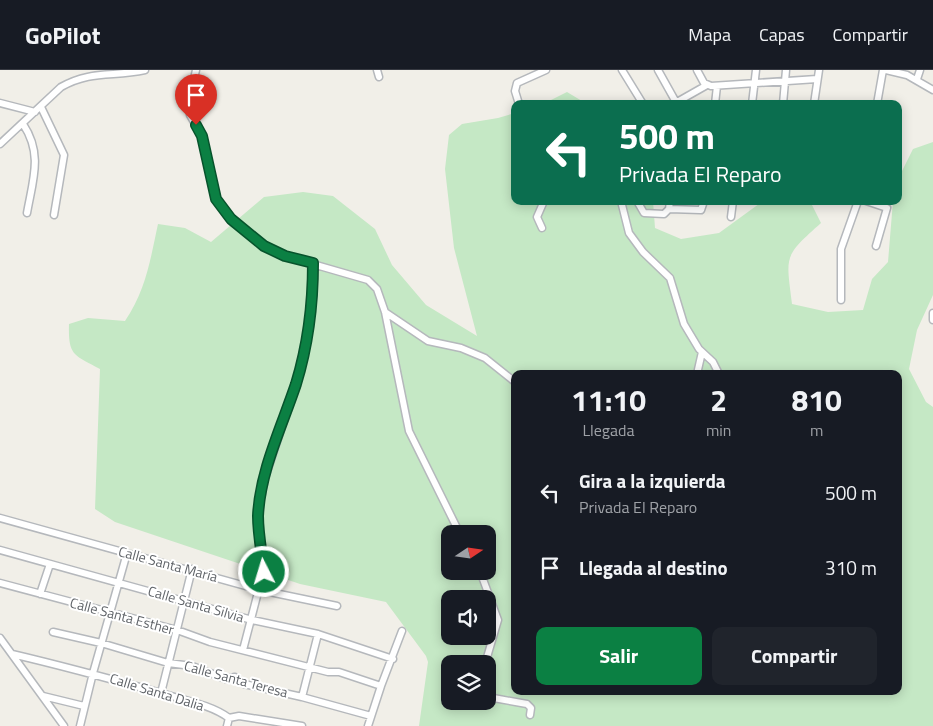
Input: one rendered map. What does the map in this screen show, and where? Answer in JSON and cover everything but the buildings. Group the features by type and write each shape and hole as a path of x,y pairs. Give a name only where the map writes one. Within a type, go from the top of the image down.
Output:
{"street":[{"path":"0,144 61,87 73,80 95,72 145,70"},
{"path":"196,70 188,110 202,136 205,155 220,205 244,231 264,246 285,256 368,280 378,289 385,312 409,431 456,525"},
{"path":"377,70 379,77"},
{"path":"518,100 516,91 517,83 546,70"},
{"path":"622,70 641,100"},
{"path":"658,70 675,100"},
{"path":"697,70 707,85"},
{"path":"752,100 756,70"},
{"path":"783,100 786,70"},
{"path":"814,100 819,70"},
{"path":"878,100 885,70 896,71 917,79 933,90"},
{"path":"917,79 920,70"},
{"path":"682,100 707,85 717,86 817,79"},
{"path":"715,100 717,86"},
{"path":"0,103 35,112"},
{"path":"41,107 64,156 54,215"},
{"path":"22,124 34,143 36,159 27,213"},
{"path":"542,205 538,217 542,228"},
{"path":"622,205 629,232 643,252 670,278 680,316 702,352 714,362 717,370"},
{"path":"639,205 644,213 664,214 669,209 670,205"},
{"path":"669,209 698,211 703,205"},
{"path":"731,217 732,205"},
{"path":"841,300 841,249 857,205"},
{"path":"876,246 887,208 878,205"},
{"path":"243,650 264,572 259,528 260,504 265,478 297,381 310,320 313,296 313,263"},
{"path":"385,312 428,341 478,354 511,379"},
{"path":"698,370 702,352"},
{"name":"Calle Santa María","path":"0,518 192,569 260,590 336,606"},
{"name":"Calle Santa Silvia","path":"0,550 252,620 318,634 393,659"},
{"path":"80,726 92,672 126,553"},
{"path":"40,594 50,564"},
{"path":"160,693 192,569"},
{"path":"483,580 498,620 488,655"},
{"name":"Calle Santa Esther","path":"0,583 243,650 339,672 381,686"},
{"path":"368,726 402,631"},
{"name":"Calle Santa Teresa","path":"53,632 101,643 168,663 192,666 226,679 236,677 244,684 302,696 371,716"},
{"path":"302,696 318,634"},
{"path":"0,638 64,726"},
{"name":"Calle Santa Dalia","path":"12,654 92,672 222,713 229,718 239,716 302,726"},
{"path":"43,696 84,706"},
{"path":"496,698 527,704 531,708 530,715"},
{"path":"226,726 229,718"}],"green space":[{"path":"567,92 580,100 551,100"},
{"path":"511,114 511,205 653,205 655,228 681,239 719,233 758,205 812,205 821,223 800,243 790,258 789,275 792,304 828,312 863,310 872,279 888,262 893,205 902,205 902,171 913,149 933,142 933,295 917,330 909,369 926,402 933,407 933,726 419,726 428,662 426,656 386,602 300,584 115,522 95,509 100,369 84,361 74,353 70,343 69,324 88,318 125,321 143,286 158,224 185,228 211,242 264,197 303,192 333,196 375,229 392,265 426,305 477,336 454,248 445,169 449,135 462,124"}],"route":[{"path":"196,125 202,136 205,155 210,172 213,175 216,199 231,219 264,246 285,256 313,263 313,296 310,320 297,381 265,478 258,515 264,572"}]}
